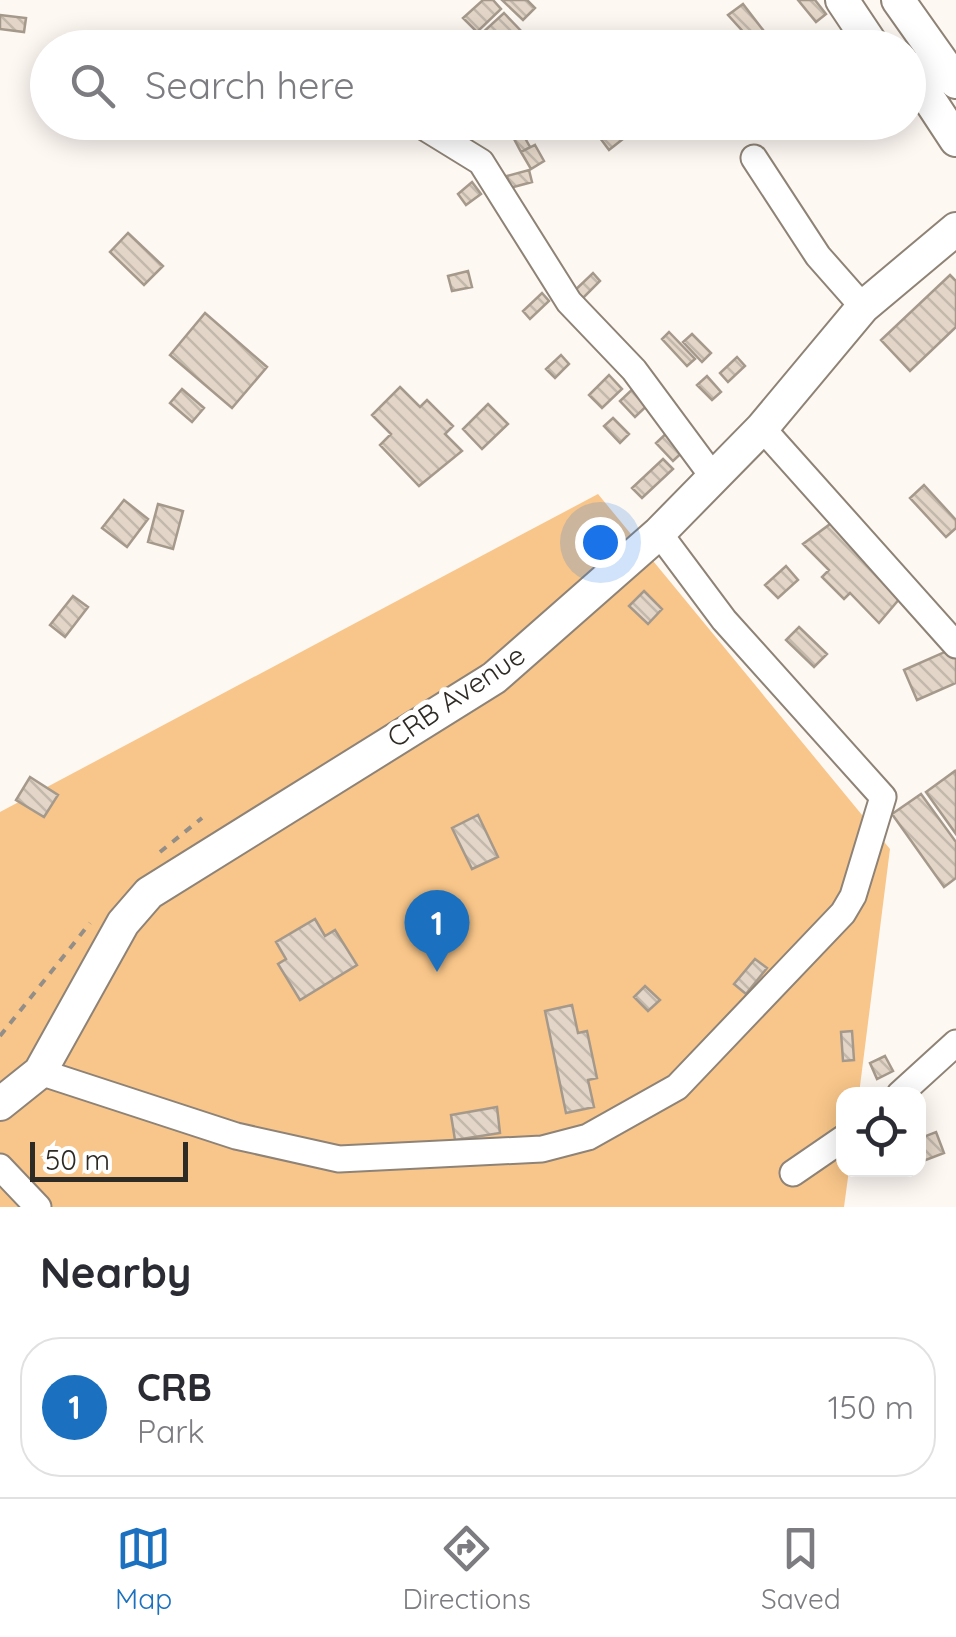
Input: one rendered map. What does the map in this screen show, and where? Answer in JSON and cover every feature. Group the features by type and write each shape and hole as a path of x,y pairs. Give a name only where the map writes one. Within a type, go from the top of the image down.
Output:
{"main road":[{"path":"842,0 862,30"},
{"path":"864,0 884,30"},
{"path":"898,0 919,30"},
{"path":"926,40 956,82"},
{"path":"926,94 956,140"},
{"path":"926,123 956,165"},
{"name":"CRB Avenue","path":"0,1103 40,1072 123,924 149,892 494,678 658,534 762,428 864,307 956,229"}],"street":[{"path":"445,140 481,162 569,302 634,370 714,478"},
{"path":"754,158 818,256 864,307"},
{"path":"762,428 956,645"},
{"path":"40,1072 236,1136 358,1160 542,1149 588,1137 677,1087 843,912 853,896 883,797 724,620 658,534"},
{"path":"908,1087 956,1043"},
{"path":"794,1173 836,1144"},
{"path":"0,1166 38,1207"}],"shaded area":[{"path":"598,494 890,849 860,1087 836,1087 836,1177 848,1177 844,1207 0,1207 0,812"}],"building":[{"path":"483,0 493,0 501,9 479,30 463,18"},
{"path":"502,0 527,0 535,8 523,20"},
{"path":"798,0 815,0 826,14 816,22"},
{"path":"743,4 763,30 742,30 728,15"},
{"path":"504,13 520,30 485,30"},
{"path":"0,15 26,18 24,32 0,29"},
{"path":"515,140 526,140 530,147 521,152"},
{"path":"602,140 622,140 609,150"},
{"path":"535,145 544,161 531,169 521,152"},
{"path":"529,170 532,182 510,188 507,176"},
{"path":"472,182 481,194 466,205 458,194"},
{"path":"128,233 163,266 144,285 110,252"},
{"path":"468,271 472,287 452,291 448,276"},
{"path":"593,273 600,281 580,301 572,293"},
{"path":"950,275 956,281 956,327 910,371 881,340"},
{"path":"542,293 549,301 530,319 523,311"},
{"path":"205,313 267,367 232,408 170,355"},
{"path":"669,332 695,359 687,366 662,339"},
{"path":"692,334 711,353 702,362 683,342"},
{"path":"561,355 569,364 555,378 546,369"},
{"path":"737,357 745,366 728,382 720,373"},
{"path":"609,375 622,389 602,408 589,395"},
{"path":"707,376 721,392 712,400 697,385"},
{"path":"639,383 654,399 635,417 620,401"},
{"path":"400,387 420,407 427,400 453,426 445,434 462,451 419,486 380,445 391,434 372,415"},
{"path":"182,389 204,408 192,422 170,403"},
{"path":"488,404 508,424 482,449 463,429"},
{"path":"613,418 629,434 620,443 604,426"},
{"path":"672,428 689,446 673,461 656,443"},
{"path":"663,459 673,469 642,498 632,488"},
{"path":"924,485 956,520 956,528 946,537 910,498"},
{"path":"124,500 148,519 127,547 102,528"},
{"path":"158,504 183,511 173,549 148,542"},
{"path":"837,519 906,591 879,623 850,593 844,599 822,577 829,570 803,544"},
{"path":"786,566 798,580 778,598 765,585"},
{"path":"644,591 662,609 648,624 629,606"},
{"path":"73,596 88,607 65,637 50,625"},
{"path":"799,627 827,654 814,667 786,640"},
{"path":"956,647 956,683 917,700 904,670"},
{"path":"956,773 956,834 926,792"},
{"path":"30,777 58,795 44,817 16,800"},
{"path":"921,794 956,842 956,878 944,887 892,814"},
{"path":"478,815 498,857 472,869 452,828"},
{"path":"315,919 325,936 335,930 357,965 300,1000 278,964 286,959 276,942"},
{"path":"755,959 767,968 746,994 734,984"},
{"path":"645,986 660,1000 648,1011 634,997"},
{"path":"572,1005 578,1033 587,1031 597,1078 588,1080 594,1107 566,1113 545,1011"},
{"path":"852,1031 854,1060 843,1061 841,1032"},
{"path":"885,1056 893,1071 877,1079 870,1063"},
{"path":"497,1107 500,1133 455,1140 451,1115"},
{"path":"936,1132 944,1153 926,1160 926,1136"}],"place":[{"name":"CRB","path":"437,972"}]}
